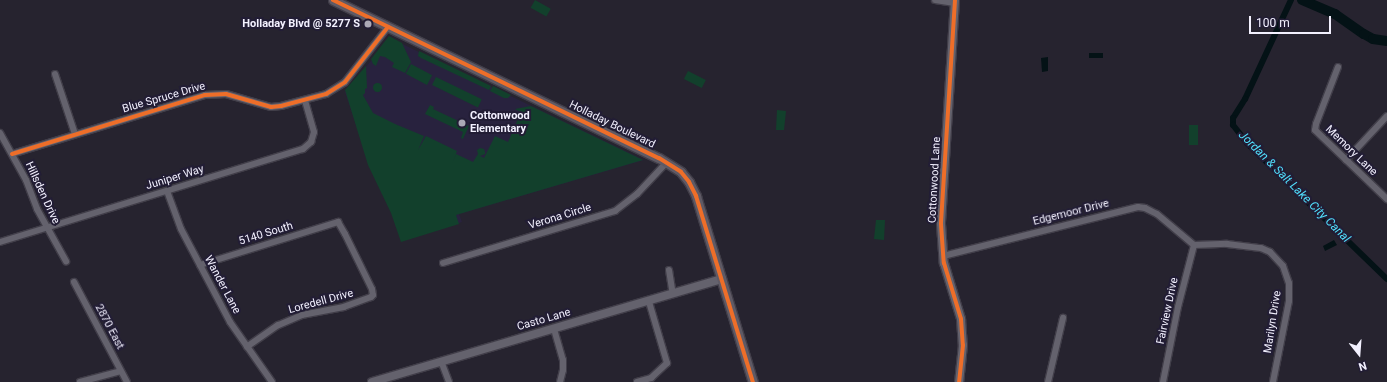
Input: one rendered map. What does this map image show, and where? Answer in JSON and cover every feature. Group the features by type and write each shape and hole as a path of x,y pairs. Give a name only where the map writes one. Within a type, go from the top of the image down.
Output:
{"main road":[{"name":"Holladay Boulevard","path":"333,0 667,162 684,175 693,190 753,382"}],"street":[{"path":"935,0 955,2"},
{"name":"Cottonwood Lane","path":"955,2 941,201 942,256 961,319 963,345 959,382"},
{"name":"Blue Spruce Drive","path":"12,154 210,94 226,94 270,107 326,94 342,85 388,27"},
{"name":"Memory Lane","path":"1338,67 1315,130 1387,199"},
{"path":"55,74 75,134"},
{"name":"Juniper Way","path":"0,242 306,148 312,139 314,132 305,100"},
{"path":"1346,160 1387,116"},
{"name":"Hillsden Drive","path":"0,132 26,180 35,205 66,261"},
{"name":"Verona Circle","path":"443,264 615,211 637,194 667,162"},
{"name":"Wander Lane","path":"167,191 177,221 230,322 272,382"},
{"name":"Edgemoor Drive","path":"942,256 1138,207 1145,208 1157,214 1194,244"},
{"name":"5140 South","path":"200,265 338,222"},
{"name":"Loredell Drive","path":"247,347 278,326 302,315 344,307 365,301 373,295 370,283 338,222"},
{"name":"Fairview Drive","path":"1163,382 1178,307 1194,244"},
{"name":"Marilyn Drive","path":"1194,244 1227,244 1261,248 1270,252 1283,266 1289,284 1289,302 1273,382"},
{"path":"669,270 673,294"},
{"name":"Casto Lane","path":"372,382 650,302 722,279"},
{"name":"2870 East","path":"74,282 127,382"},
{"path":"637,382 651,378 667,363 650,302"},
{"path":"1048,382 1063,318"},
{"path":"554,329 563,360 563,370 560,382"},
{"path":"441,361 449,382"},
{"path":"80,382 121,371"}],"shaded area":[{"name":"Cottonwood Elementary","path":"390,38 644,160 459,214 462,222 412,238 366,154 345,92"},
{"path":"1089,53 1103,53 1103,58 1089,58"},
{"path":"1048,57 1048,71 1042,72 1041,58"},
{"path":"1334,240 1337,245 1325,251 1323,246"}],"green space":[{"path":"535,0 551,9 546,17 531,8"},
{"path":"389,36 402,43 411,62 405,73 392,67 394,63 385,57 380,56 376,66 373,64 371,59"},
{"path":"419,51 491,86 489,90 421,58 418,56"},
{"path":"411,64 432,75 427,85 406,74"},
{"name":"Cottonwood Elementary","path":"366,66 367,88 365,89 365,93 363,95 373,113 424,136 418,150 426,136 457,151 452,164 456,154 473,162 478,154 477,150 480,148 484,149 485,154 480,156 484,158 495,136 508,142 521,112 515,109 531,106 643,160 456,215 459,224 401,242 391,213 368,165 345,90"},
{"path":"688,71 706,80 702,88 684,79"},
{"path":"436,77 482,99 478,107 432,85"},
{"path":"377,82 382,87 377,92 372,87"},
{"path":"493,86 511,95 508,98 504,98 490,91"},
{"path":"430,105 434,107 433,109 469,126 463,139 461,138 463,132 425,114"},
{"path":"777,110 786,111 784,130 776,130"},
{"path":"1189,125 1198,125 1198,145 1189,145"},
{"path":"876,220 885,220 884,240 874,239"}],"waterway":[{"name":"Jordan & Salt Lake City Canal","path":"1291,0 1245,99 1233,118 1233,125 1247,143 1387,279"},
{"path":"1302,0 1335,14 1373,39 1387,41"}],"cycle path":[{"path":"333,0 659,158 681,172 689,182 696,196 753,382"},
{"path":"955,0 941,224 944,263 961,319 963,345 959,382"},
{"path":"12,154 205,95 226,94 271,107 281,106 326,94 345,82 388,27"}],"place":[{"name":"Holladay Blvd @ 5277 S","path":"368,24"},
{"name":"Cottonwood Elementary","path":"462,123"}]}
